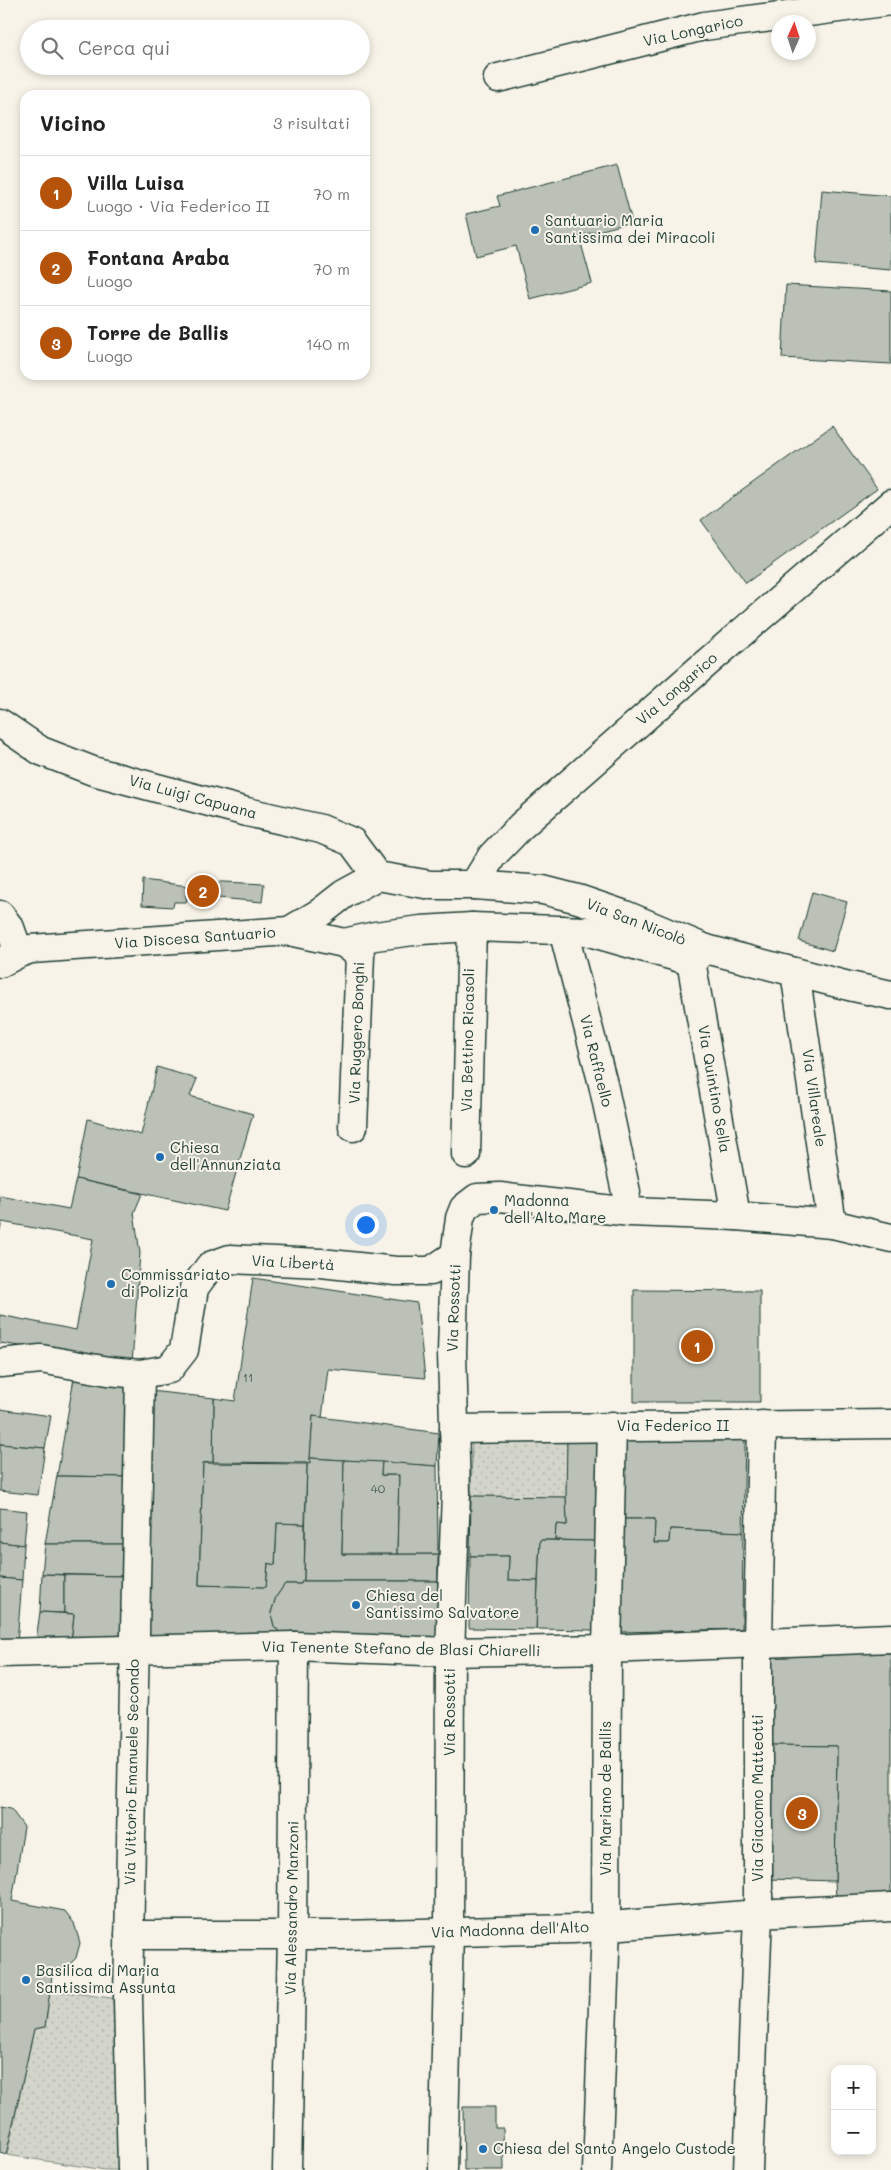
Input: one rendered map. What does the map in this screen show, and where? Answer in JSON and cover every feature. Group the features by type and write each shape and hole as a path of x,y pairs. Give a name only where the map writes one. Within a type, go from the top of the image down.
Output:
{"street":[{"name":"Via Longarico","path":"498,78 704,26 891,1"},
{"name":"Via Longarico","path":"474,885 492,856 522,826 891,504"},
{"name":"Via Luigi Capuana","path":"0,723 41,751 93,771 247,812 321,829 352,842 377,876"},
{"name":"Via San Nicolò","path":"377,876 431,885 474,885 543,890 578,899 625,915 698,955 795,972 891,995"},
{"name":"Via Discesa Santuario","path":"10,958 31,949 289,931 320,912 344,894 377,876"},
{"path":"0,915 10,928 10,958"},
{"path":"344,943 375,936 412,931 472,927 563,930 586,931 698,955"},
{"name":"Via Bettino Ricasoli","path":"466,1154 472,927"},
{"name":"Via Raffaello","path":"563,930 603,1084 628,1202"},
{"name":"Via Ruggero Bonghi","path":"289,931 344,943 360,955 353,1127"},
{"name":"Via Quintino Sella","path":"698,955 736,1216"},
{"name":"Via Villareale","path":"795,972 832,1224"},
{"name":"Via Rossotti","path":"443,2170 449,1932 450,1652 456,1493 452,1353 455,1255 460,1218 464,1208 477,1198 500,1197 628,1202"},
{"path":"628,1202 736,1216 832,1224 891,1238"},
{"name":"Via Libertà","path":"0,1363 41,1359 108,1371 140,1374 169,1369 184,1350 194,1288 210,1266 230,1259 321,1263 396,1272 431,1271 455,1255"},
{"name":"Via Vittorio Emanuele Secondo","path":"132,2170 128,1999 140,1374"},
{"name":"Via Federico II","path":"454,1429 891,1424"},
{"name":"Via Giacomo Matteotti","path":"748,2170 758,1914 758,1642 762,1425"},
{"name":"Via Mariano de Ballis","path":"597,2170 606,1926 607,1649 612,1426"},
{"name":"Via Tenente Stefano de Blasi Chiarelli","path":"0,1653 294,1646 450,1652 607,1649 891,1638"},
{"name":"Via Alessandro Manzoni","path":"287,2170 292,1935 294,1646"},
{"name":"Via Madonna dell'Alto","path":"129,1935 292,1935 449,1932 606,1926 758,1914 891,1907"}],"shaded area":[{"path":"472,1439 567,1440 566,1497 471,1496"},
{"path":"50,1990 119,1999 118,2170 105,2170 7,2155 34,2029 45,2027"}],"building":[{"name":"Santuario Maria Santissima dei Miracoli","path":"617,165 632,222 579,236 592,283 530,299 516,246 476,256 466,214 500,206 497,196"},
{"path":"822,190 891,196 891,270 816,264"},
{"path":"786,285 891,291 891,364 782,358"},
{"path":"832,426 877,489 746,583 701,520"},
{"path":"143,880 203,888 204,881 264,884 262,902 186,895 187,902 174,902 173,907 142,905"},
{"path":"812,892 847,902 833,951 799,941"},
{"name":"Chiesa dell'Annunziata","path":"157,1067 197,1079 190,1096 253,1114 225,1211 76,1179 88,1119 141,1135"},
{"name":"Commissariato di Polizia","path":"76,1179 142,1194 134,1213 140,1253 132,1363 0,1343 0,1315 76,1330 93,1239 2,1222 0,1230 0,1196 69,1209"},
{"path":"253,1278 417,1303 425,1378 328,1369 322,1418 313,1416 310,1463 213,1462 214,1398 235,1401"},
{"path":"634,1290 760,1291 760,1402 634,1402"},
{"path":"74,1378 132,1386 130,1477 57,1476"},
{"path":"150,1391 214,1398 213,1462 203,1463 199,1585 266,1587 268,1563 275,1565 277,1523 305,1524 304,1581 301,1584 285,1584 276,1597 271,1613 274,1626 285,1638 145,1635"},
{"path":"0,1409 51,1416 45,1448 0,1444"},
{"path":"313,1416 439,1433 437,1466 310,1458"},
{"path":"623,1439 745,1440 743,1532 670,1529 669,1543 654,1543 655,1519 622,1519"},
{"path":"567,1440 597,1441 595,1541 555,1540 556,1524 567,1525"},
{"path":"0,1444 45,1448 38,1495 0,1491"},
{"path":"310,1458 344,1460 342,1554 438,1554 438,1581 304,1581 307,1464 310,1463"},
{"path":"344,1460 382,1462 381,1475 399,1475 397,1554 342,1554"},
{"path":"382,1462 437,1466 438,1554 397,1554 399,1475 381,1475"},
{"path":"203,1463 307,1464 305,1524 277,1523 275,1565 268,1563 266,1587 199,1585"},
{"path":"57,1476 130,1477 127,1544 45,1544"},
{"path":"471,1496 566,1497 567,1525 556,1524 555,1540 540,1540 538,1581 508,1580 509,1556 470,1556"},
{"path":"0,1508 27,1511 24,1545 0,1542"},
{"path":"622,1519 655,1519 654,1543 669,1543 670,1529 743,1532 742,1629 621,1632"},
{"path":"540,1540 595,1541 594,1630 536,1629"},
{"path":"0,1542 24,1545 22,1580 0,1578"},
{"path":"45,1544 127,1544 125,1576 42,1574"},
{"path":"470,1556 509,1556 508,1580 538,1581 536,1629 469,1628"},
{"path":"42,1574 64,1575 64,1613 40,1612"},
{"path":"64,1575 125,1576 123,1642 71,1641 74,1614 64,1613"},
{"path":"0,1578 22,1580 17,1643 0,1642"},
{"name":"Chiesa del Santissimo Salvatore","path":"302,1581 438,1581 439,1639 285,1638 274,1626 271,1613 276,1597 285,1584 301,1584"},
{"path":"40,1612 74,1614 71,1641 36,1640"},
{"path":"891,1653 891,1894 836,1897 837,1746 770,1745 770,1654"},
{"path":"770,1745 837,1746 835,1881 768,1879"},
{"name":"Basilica di Maria Santissima Assunta","path":"0,1807 11,1809 24,1827 12,1901 65,1911 74,1923 80,1943 76,1958 65,1969 53,1969 45,2027 34,2029 6,2155 0,2153"},
{"name":"Chiesa del Santo Angelo Custode","path":"463,2107 495,2107 495,2128 503,2128 504,2170 464,2170"}],"place":[{"name":"Santuario Maria Santissima dei Miracoli","path":"535,230"},
{"name":"Fontana Araba","path":"203,891"},
{"name":"Chiesa dell'Annunziata","path":"160,1157"},
{"name":"Madonna dell'Alto Mare","path":"494,1210"},
{"name":"Commissariato di Polizia","path":"111,1284"},
{"name":"Villa Luisa","path":"697,1346"},
{"name":"Chiesa del Santissimo Salvatore","path":"356,1605"},
{"name":"Torre de Ballis","path":"802,1813"},
{"name":"Basilica di Maria Santissima Assunta","path":"26,1980"},
{"name":"Chiesa del Santo Angelo Custode","path":"483,2149"}]}
